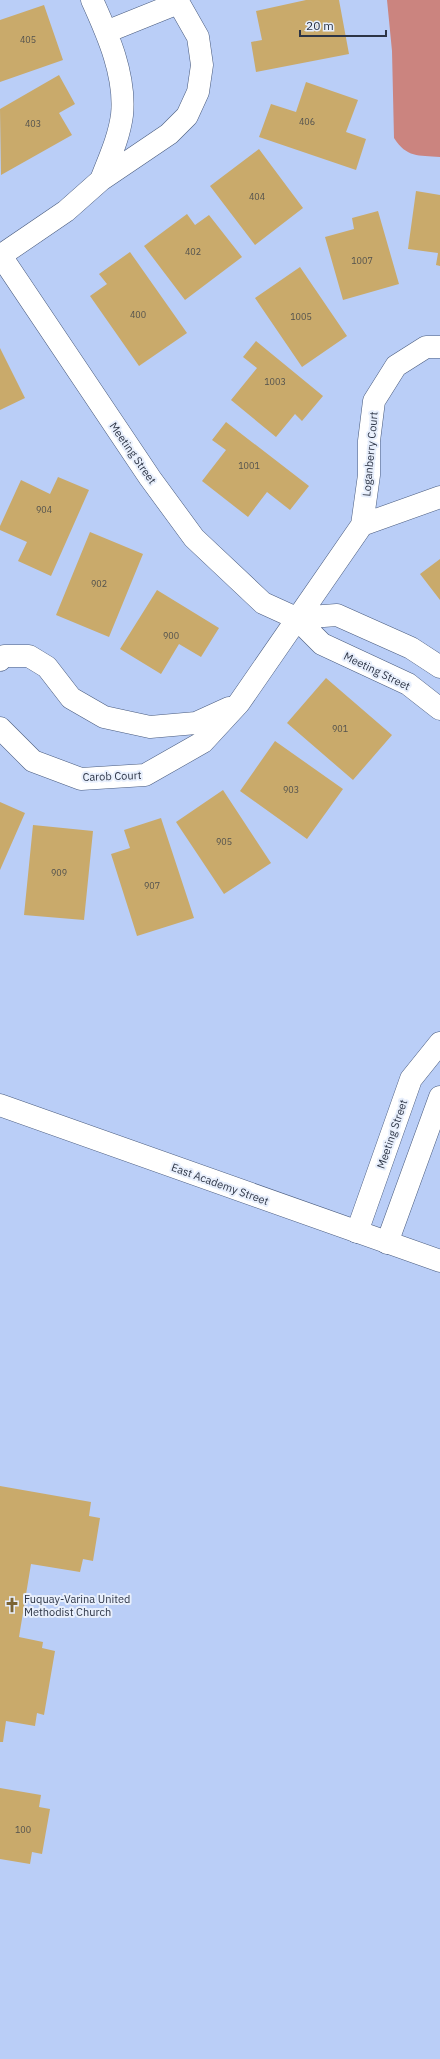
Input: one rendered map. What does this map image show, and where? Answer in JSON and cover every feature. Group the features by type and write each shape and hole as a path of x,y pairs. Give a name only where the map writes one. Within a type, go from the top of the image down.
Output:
{"street":[{"path":"92,0 106,32 122,91 122,116 116,142 101,180"},
{"path":"0,256 66,211 101,180 169,134 187,116 198,92 202,65 198,37 178,2 106,32"},
{"name":"Meeting Street","path":"0,256 127,445 194,538 263,603 296,618 322,644 408,684 440,709"},
{"name":"Loganberry Court","path":"296,618 362,525 369,475 369,441 374,401 396,366 426,347 440,347"},
{"path":"362,525 440,496"},
{"name":"Meeting Street","path":"296,618 337,615 412,648 440,667"},
{"name":"Carob Court","path":"0,728 33,761 81,779 145,775 202,742 239,703 296,618"},
{"path":"0,660 4,656 29,656 48,667 71,698 104,717 150,727 196,723 239,703"},
{"name":"Meeting Street","path":"357,1232 411,1079 440,1043"},
{"path":"387,1243 440,1098"},
{"name":"East Academy Street","path":"0,1105 440,1261"}],"shaded area":[{"path":"387,0 440,0 440,157 419,155 408,152 394,138 392,51"}],"building":[{"path":"306,0 339,0 349,54 256,72 251,42 262,40 256,11"},
{"path":"44,5 63,60 0,82 0,20"},
{"path":"59,75 75,104 59,113 72,135 1,175 0,109"},
{"path":"306,82 358,100 346,132 366,139 356,170 259,137 271,104 296,112"},
{"path":"259,149 303,208 255,245 210,186"},
{"path":"416,191 440,195 440,266 436,265 438,253 408,249"},
{"path":"378,211 399,284 343,300 325,237 354,229 352,218"},
{"path":"187,214 195,225 209,215 242,257 185,300 144,246"},
{"path":"130,252 187,333 139,366 90,296 107,284 99,274"},
{"path":"300,267 347,336 302,367 255,298"},
{"path":"256,341 323,396 302,421 295,414 276,437 231,400 257,368 243,357"},
{"path":"0,348 25,398 0,410"},
{"path":"226,422 309,486 290,510 267,492 248,517 202,481 226,450 212,440"},
{"path":"58,477 89,490 51,576 18,561 27,542 0,530 0,526 21,480 50,494"},
{"path":"90,532 143,554 109,637 56,615"},
{"path":"440,559 440,600 420,574"},
{"path":"157,590 219,628 201,657 179,644 161,674 120,649"},
{"path":"326,678 392,735 353,780 287,723"},
{"path":"275,741 343,789 307,839 240,791"},
{"path":"223,790 271,863 224,894 176,822"},
{"path":"0,802 25,813 0,870"},
{"path":"161,818 194,918 137,936 111,854 130,848 124,830"},
{"path":"33,825 93,831 84,920 24,915"},
{"name":"Fuquay-Varina United Methodist Church","path":"0,1486 91,1502 89,1516 100,1518 93,1561 83,1559 80,1572 31,1564 19,1637 43,1642 42,1648 55,1651 44,1715 37,1713 35,1726 6,1721 3,1742 0,1742"},
{"path":"0,1788 41,1795 39,1807 50,1809 42,1854 32,1852 30,1864 0,1859"}],"place":[{"name":"Fuquay-Varina United Methodist Church","path":"12,1605"}]}
